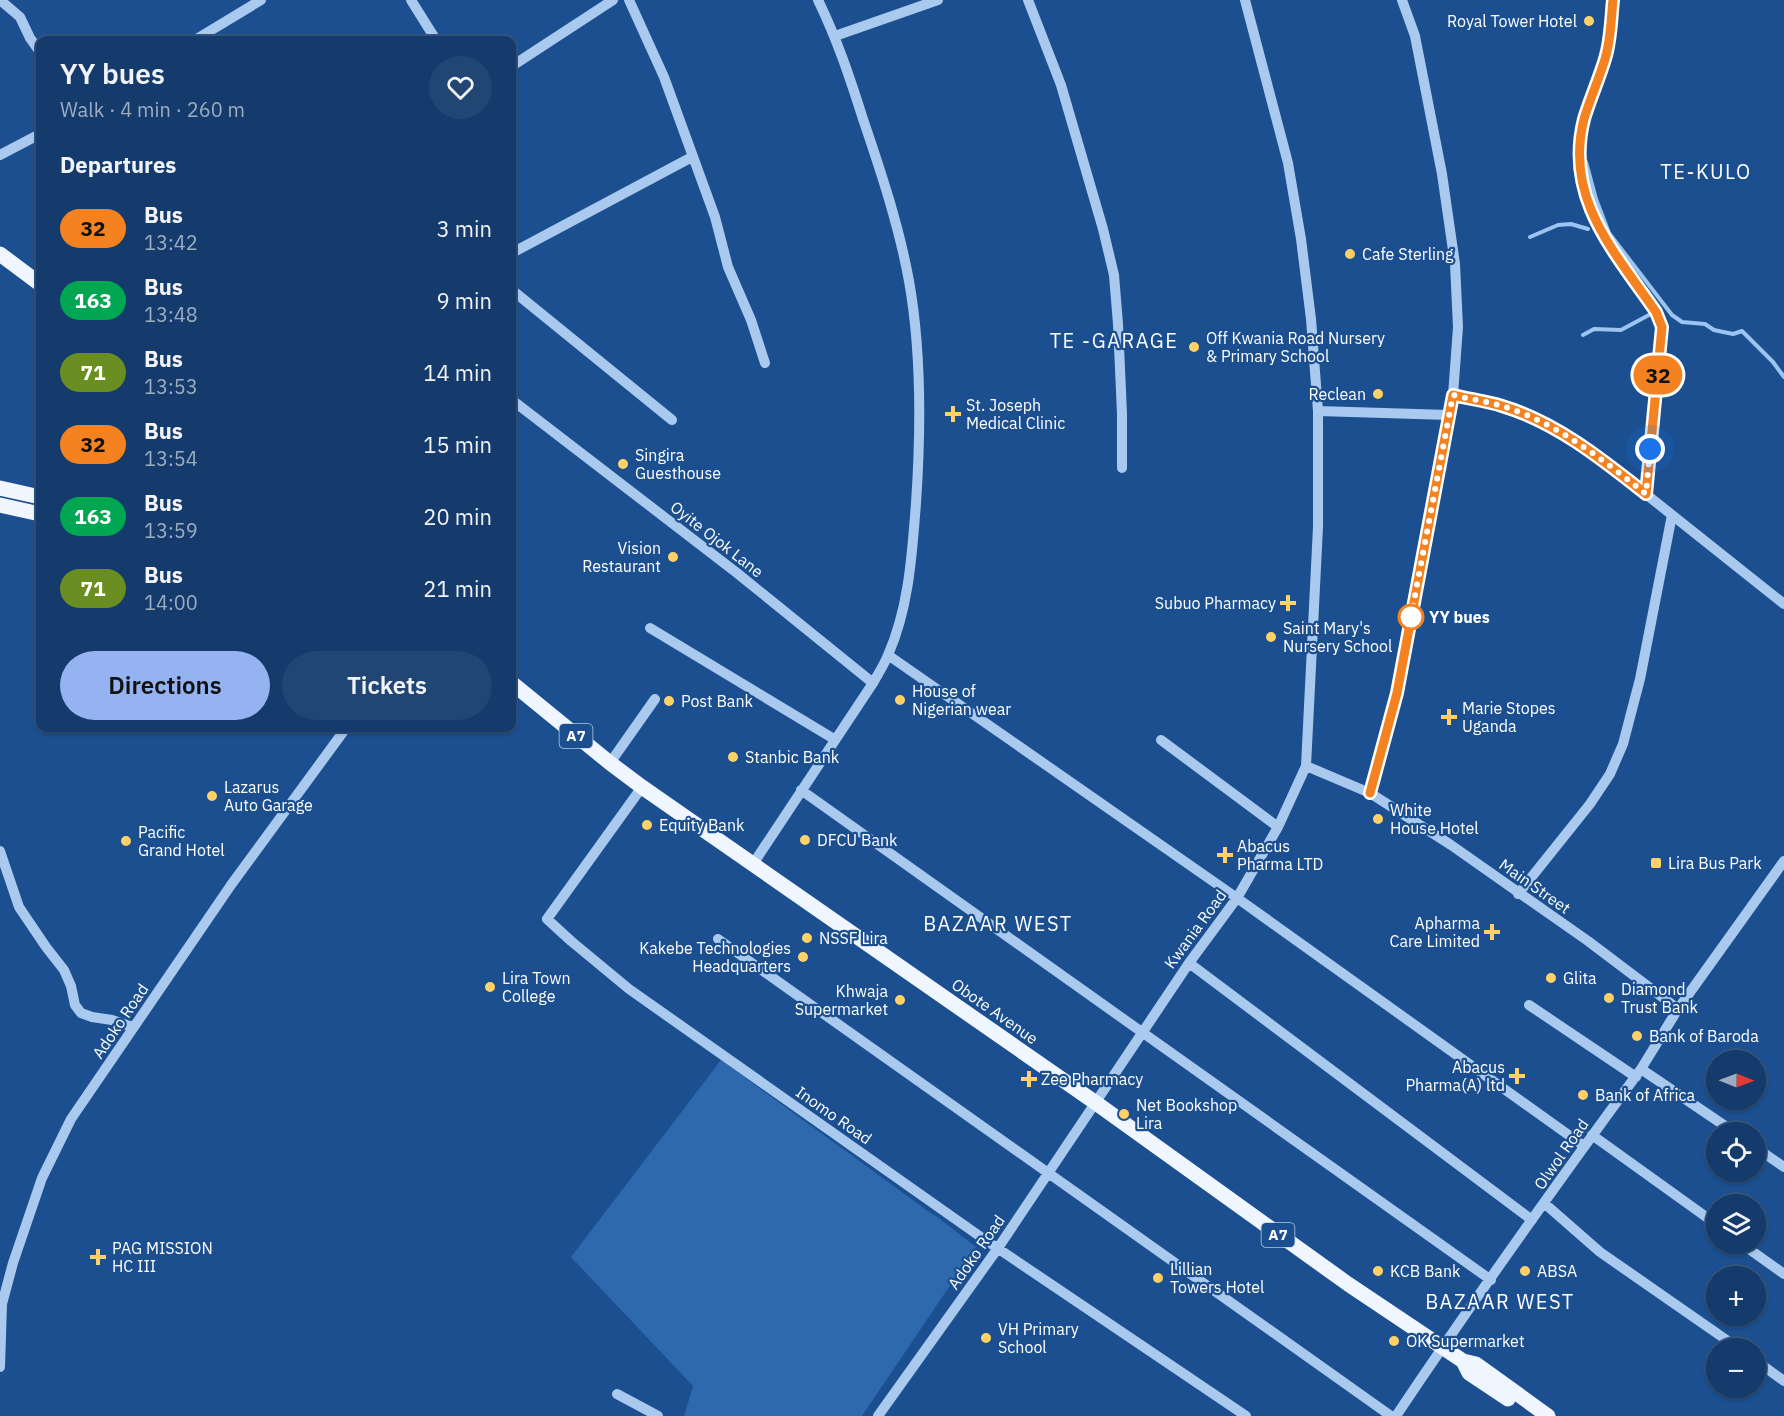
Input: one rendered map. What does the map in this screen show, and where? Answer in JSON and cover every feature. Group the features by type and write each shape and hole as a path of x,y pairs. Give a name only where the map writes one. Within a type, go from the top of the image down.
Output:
{"main road":[{"path":"0,254 36,281"},
{"path":"0,488 36,496"},
{"path":"0,505 36,513"},
{"name":"Obote Avenue","path":"516,686 642,787 1096,1103 1296,1247 1463,1361 1476,1364 1548,1416"},
{"name":"Obote Avenue","path":"1463,1361 1469,1373 1532,1416"}],"street":[{"path":"0,0 20,17 36,46"},
{"path":"202,36 261,0"},
{"path":"411,0 434,36"},
{"path":"516,63 614,0"},
{"path":"629,0 664,77 715,217 728,267 751,321 765,363"},
{"path":"753,864 873,683 888,655 901,618 914,531 919,460 919,385 915,321 898,230 877,160 835,36 818,0"},
{"path":"835,36 938,0"},
{"path":"1028,0 1061,85 1114,275 1122,414 1122,468"},
{"path":"1245,0 1290,174 1311,319 1318,411 1316,573 1306,766"},
{"path":"1370,793 1397,693 1453,395 1458,327 1455,264 1442,174 1415,36 1402,0"},
{"path":"1613,0 1606,57 1585,118 1579,161 1586,202 1597,225 1656,312 1662,327 1646,494"},
{"path":"0,155 36,136"},
{"path":"516,251 692,157"},
{"path":"516,293 672,420"},
{"path":"1453,395 1503,406 1542,423 1599,458 1784,604"},
{"name":"Oyite Ojok Lane","path":"516,403 737,573 873,683"},
{"path":"1318,411 1449,415"},
{"path":"1518,894 1590,804 1610,774 1623,744 1640,679 1672,514"},
{"path":"650,628 834,739"},
{"path":"888,655 1237,898 1584,1146"},
{"path":"610,763 655,699"},
{"name":"Adoko Road","path":"0,1367 2,1304 13,1263 42,1178 71,1119 237,876 343,732"},
{"path":"1161,740 1278,826"},
{"name":"Main Street","path":"1306,766 1370,793 1469,857 1518,894 1588,941 1678,1009"},
{"name":"Kwania Road","path":"1096,1103 1189,963 1237,898 1278,826 1306,766"},
{"name":"Inomo Road","path":"642,787 547,919 629,989 998,1248 1246,1416"},
{"path":"801,790 1491,1280"},
{"path":"0,852 20,907 39,938 64,970 71,986 75,1005 81,1013 134,1028"},
{"path":"1639,1073 1678,1009 1784,861"},
{"path":"718,939 1391,1416"},
{"path":"1189,963 1532,1220"},
{"path":"1529,1005 1718,1122"},
{"name":"Olwol Road","path":"1442,1347 1584,1146 1639,1073"},
{"name":"Adoko Road","path":"878,1416 998,1248 1096,1103"},
{"path":"1592,1135 1706,1217"},
{"path":"1766,1153 1782,1162"},
{"path":"1544,1203 1600,1252 1724,1338"},
{"path":"1756,1254 1784,1274"},
{"path":"1396,1416 1442,1347"},
{"path":"1766,1368 1784,1381"},
{"path":"617,1394 658,1416"}],"shaded area":[{"path":"721,1060 976,1247 862,1416 684,1416 693,1386 571,1257"}],"waterway":[{"path":"1586,162 1596,199 1609,233 1672,315 1682,322 1705,324 1714,330 1733,334 1742,331 1773,362 1784,377"},
{"path":"1530,237 1558,225 1571,224 1588,229"},
{"path":"1583,335 1594,329 1621,330 1649,315"}],"bus line":[{"name":"32","path":"1370,793 1397,693 1453,395 1503,406 1542,423 1573,440 1646,494 1662,327 1656,312 1597,225 1586,202 1579,161 1585,118 1606,57 1613,0"}],"place":[{"name":"Royal Tower Hotel","path":"1589,21"},
{"name":"Cafe Sterling","path":"1350,254"},
{"name":"Off Kwania Road Nursery & Primary School","path":"1194,347"},
{"name":"Reclean","path":"1378,394"},
{"name":"St. Joseph Medical Clinic","path":"953,414"},
{"name":"Singira Guesthouse","path":"623,464"},
{"name":"Vision Restaurant","path":"673,557"},
{"name":"Subuo Pharmacy","path":"1288,603"},
{"name":"YY bues","path":"1411,617"},
{"name":"Saint Mary's Nursery School","path":"1271,637"},
{"name":"House of Nigerian wear","path":"900,700"},
{"name":"Post Bank","path":"669,701"},
{"name":"Marie Stopes Uganda","path":"1449,717"},
{"name":"Stanbic Bank","path":"733,757"},
{"name":"Lazarus Auto Garage","path":"212,796"},
{"name":"White House Hotel","path":"1378,819"},
{"name":"Equity Bank","path":"647,825"},
{"name":"DFCU Bank","path":"805,840"},
{"name":"Pacific Grand Hotel","path":"126,841"},
{"name":"Abacus Pharma LTD","path":"1225,855"},
{"name":"Lira Bus Park","path":"1656,863"},
{"name":"Apharma Care Limited","path":"1492,932"},
{"name":"NSSF Lira","path":"807,938"},
{"name":"Kakebe Technologies Headquarters","path":"803,957"},
{"name":"Glita","path":"1551,978"},
{"name":"Lira Town College","path":"490,987"},
{"name":"Diamond Trust Bank","path":"1609,998"},
{"name":"Khwaja Supermarket","path":"900,1000"},
{"name":"Bank of Baroda","path":"1637,1036"},
{"name":"Abacus Pharma(A) ltd","path":"1517,1076"},
{"name":"Zee Pharmacy","path":"1029,1079"},
{"name":"Bank of Africa","path":"1583,1095"},
{"name":"Net Bookshop Lira","path":"1124,1114"},
{"name":"PAG MISSION HC III","path":"98,1257"},
{"name":"KCB Bank","path":"1378,1271"},
{"name":"ABSA","path":"1525,1271"},
{"name":"Lillian Towers Hotel","path":"1158,1278"},
{"name":"VH Primary School","path":"986,1338"},
{"name":"OK Supermarket","path":"1394,1341"}],"district":[{"name":"TE-KULO","path":"1706,172"},
{"name":"TE -GARAGE","path":"1114,341"},
{"name":"BAZAAR WEST","path":"998,924"},
{"name":"BAZAAR WEST","path":"1500,1302"}],"route":[{"path":"1411,617 1410,622 1453,395 1503,406 1542,423 1573,440 1646,494 1650,449"}]}
